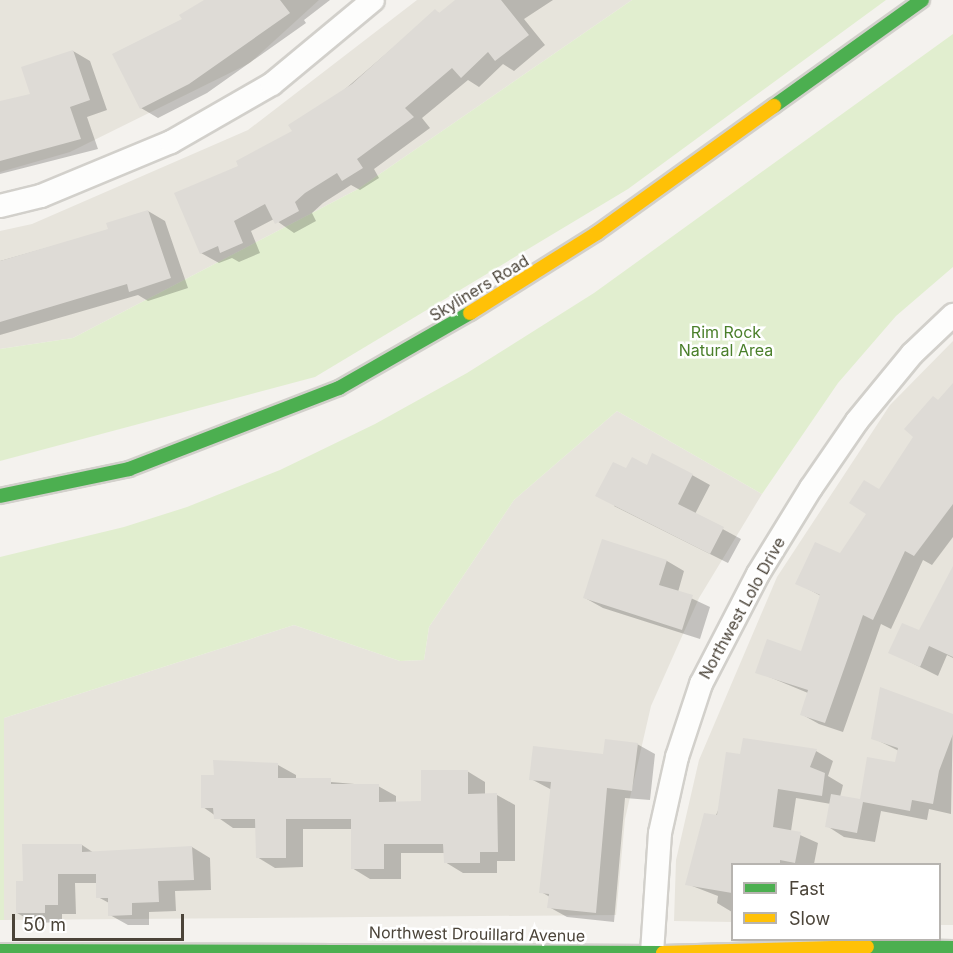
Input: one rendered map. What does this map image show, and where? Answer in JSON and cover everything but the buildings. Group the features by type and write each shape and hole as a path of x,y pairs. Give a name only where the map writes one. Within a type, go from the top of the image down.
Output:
{"street":[{"path":"0,206 41,196 171,142 272,84 374,0"},
{"name":"Skyliners Road","path":"0,496 129,469 339,388 500,296 597,233 922,0"},
{"name":"Northwest Lolo Drive","path":"652,953 660,833 677,756 701,684 758,574 811,488 857,421 912,354 949,329"},
{"name":"Northwest Drouillard Avenue","path":"0,951 652,953 805,947 953,948"}],"shaded area":[{"path":"0,0 319,0 250,63 70,152 0,172"},
{"path":"417,0 632,0 358,189 73,338 0,349 0,231 32,224 248,130"},
{"path":"953,341 953,925 941,925 941,863 731,863 731,922 674,921 676,860 699,760 777,577 890,405"},
{"path":"617,411 762,494 699,598 651,706 625,819 616,915 4,920 4,718 294,625 400,661 424,660 429,627 514,500"}],"green space":[{"path":"632,0 886,0 628,189 315,377 0,461 0,349 73,338 358,189"},
{"name":"Rim Rock Natural Area","path":"953,34 953,267 896,316 838,383 762,494 617,411 514,500 429,627 424,660 400,661 294,625 4,718 4,920 0,920 0,557 124,527 187,507 280,470 375,424 467,373 594,293"}],"traffic: fast":[{"path":"774,106 922,0"},
{"path":"0,496 129,469 339,388 470,313"},
{"path":"867,947 953,948"},
{"path":"0,951 663,953"}],"traffic: slow":[{"path":"470,313 597,233 774,106"},
{"path":"663,953 867,947"}]}
